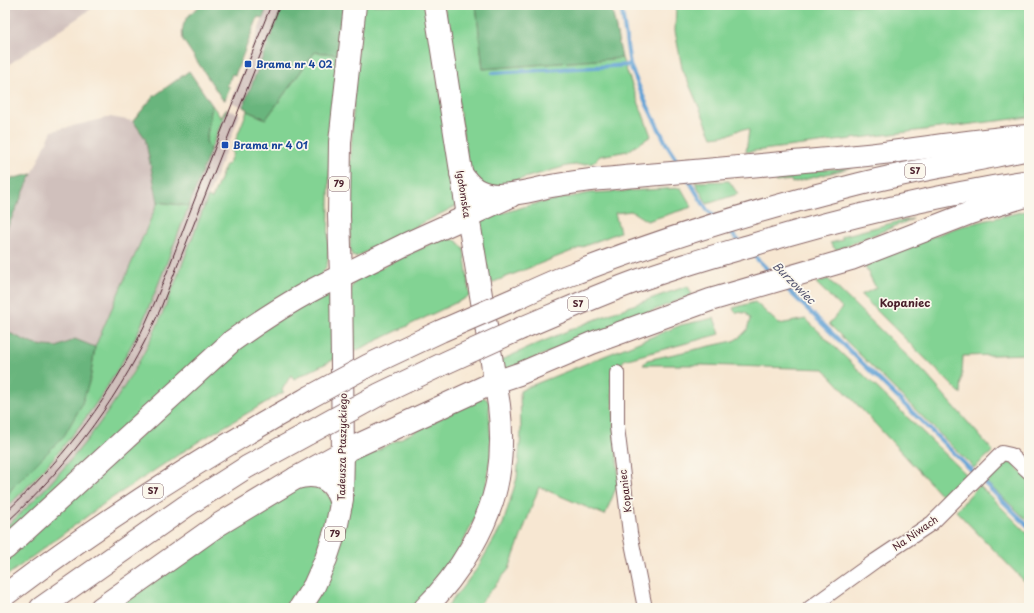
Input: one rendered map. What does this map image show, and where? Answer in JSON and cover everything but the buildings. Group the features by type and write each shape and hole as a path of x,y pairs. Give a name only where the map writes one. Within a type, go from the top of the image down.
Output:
{"main road":[{"name":"79","path":"341,276 339,216 340,142 355,5"},
{"name":"Igołomska","path":"436,5 461,173 495,382"},
{"path":"461,173 468,183 476,190 487,194 516,194 553,186 599,179 878,154 993,138 1029,136"},
{"name":"S7","path":"5,595 37,570 143,498 236,438 376,362 441,331 574,273 689,232 860,184 912,172 1029,149"},
{"name":"S7","path":"41,608 186,506 247,467 387,391 522,328 635,282 702,260 826,224 902,205 1029,181"},
{"path":"5,549 232,341 278,309 327,282 516,194"},
{"path":"101,608 218,525 296,478 343,452 495,382 519,374 592,343 710,300 851,259 970,213 1029,195"},
{"name":"Tadeusza Ptaszyckiego","path":"300,608 314,586 326,559 336,529 341,504 343,484 343,452 341,276"},
{"path":"426,608 445,587 468,553 487,514 495,490 500,465 502,434 495,382"},
{"path":"296,478 318,476 325,479 335,487 341,504"}],"street":[{"name":"Kopaniec","path":"617,373 618,431 630,533 645,608"},
{"name":"Na Niwach","path":"810,608 875,560 932,523 1002,453 1011,455 1029,472"}],"shaded area":[{"path":"5,5 97,5 5,67"},
{"path":"268,5 283,5 243,107 231,102"},
{"path":"227,109 240,114 167,302 147,346 118,397 85,443 52,482 5,528 5,509 39,476 70,440 100,397 129,349 153,298"},
{"path":"110,117 133,121 145,138 158,202 95,347 75,339 57,347 33,344 5,331 5,233 52,131"}],"green space":[{"path":"201,5 268,5 263,18 258,17 235,75 232,74 227,86 230,87 225,100 222,99 183,40 182,34 186,20 192,12"},
{"path":"283,5 348,5 342,55 315,52 266,119 247,111 248,109 243,107"},
{"path":"362,5 427,5 458,205 356,257 352,256 350,247 350,169 355,74"},
{"path":"444,5 476,5 483,69 622,58 651,136 628,151 600,156 593,163 567,166 503,184 489,191 469,174"},
{"path":"476,5 611,5 622,58 483,69"},
{"path":"676,5 1029,5 1029,117 746,152 749,130 741,129 728,135 712,137 682,68 675,31"},
{"path":"315,52 342,55 330,145 328,259 327,265 322,274 5,538 5,528 66,466 101,421 133,373 156,329 208,197 212,199 226,164 228,165 233,153 231,152 247,111 266,119"},
{"path":"189,71 212,105 206,141 210,151 189,206 158,202 145,138 133,121 153,97"},
{"path":"212,105 221,118 227,109 210,151 206,141"},
{"path":"853,167 792,183 791,180 776,182 770,175"},
{"path":"32,174 5,233 5,180"},
{"path":"729,181 738,194 707,204 695,182"},
{"path":"681,188 692,207 647,221 631,211 615,213 620,232 486,285 476,223 483,219 530,205 590,193"},
{"path":"158,202 189,206 139,330 112,379 80,426 44,469 5,509 5,498 90,380 95,347"},
{"path":"1029,210 1029,354 963,356 961,394 861,295 876,288 863,263 958,227"},
{"path":"913,219 836,250 830,243 842,240 842,236"},
{"path":"445,237 457,241 464,249 470,296 349,354 350,290 355,280"},
{"path":"828,279 924,372 993,451 974,468 829,324 842,308 816,283"},
{"path":"688,286 692,295 505,370 497,362 592,321"},
{"path":"330,288 335,359 294,379 291,375 282,390 284,392 201,440 109,500 5,577 5,559 242,343"},
{"path":"755,302 779,324 806,319 967,475 946,500 824,369 703,365 643,365 647,360 733,341 747,330 750,319 746,313 735,312 733,308"},
{"path":"714,318 720,334 624,360 611,379 619,481 605,515 539,487 509,569 476,608 446,608 476,570 503,524 517,478 521,432 520,391 681,325"},
{"path":"5,331 33,344 57,347 75,339 95,347 90,380 81,406 64,436 13,487 5,498"},
{"path":"483,397 488,400 489,404 491,453 487,482 480,507 454,562 415,608 309,608 352,465 356,461"},
{"path":"1004,461 1013,464 1029,480 1029,522 985,481"},
{"path":"319,485 333,501 321,553 291,608 115,608 227,531 300,486"},
{"path":"979,485 1029,535 1029,586 956,511"}],"waterway":[{"name":"Burzowiec","path":"621,5 630,65 646,103 668,147 679,164"},
{"path":"493,73 630,65"},
{"name":"Burzowiec","path":"688,179 707,210 715,217"},
{"name":"Burzowiec","path":"727,229 739,241"},
{"name":"Burzowiec","path":"751,253 773,275"},
{"name":"Burzowiec","path":"783,285 1029,527"}],"tram line":[{"path":"5,513 43,475 95,412 110,389 137,341 161,288 271,5"},
{"path":"5,524 53,476 94,425 112,398 145,341 160,310 280,5"}],"place":[{"name":"Brama nr 4 02","path":"248,64"},
{"name":"Brama nr 4 01","path":"225,145"}],"district":[{"name":"Kopaniec","path":"905,303"}]}
